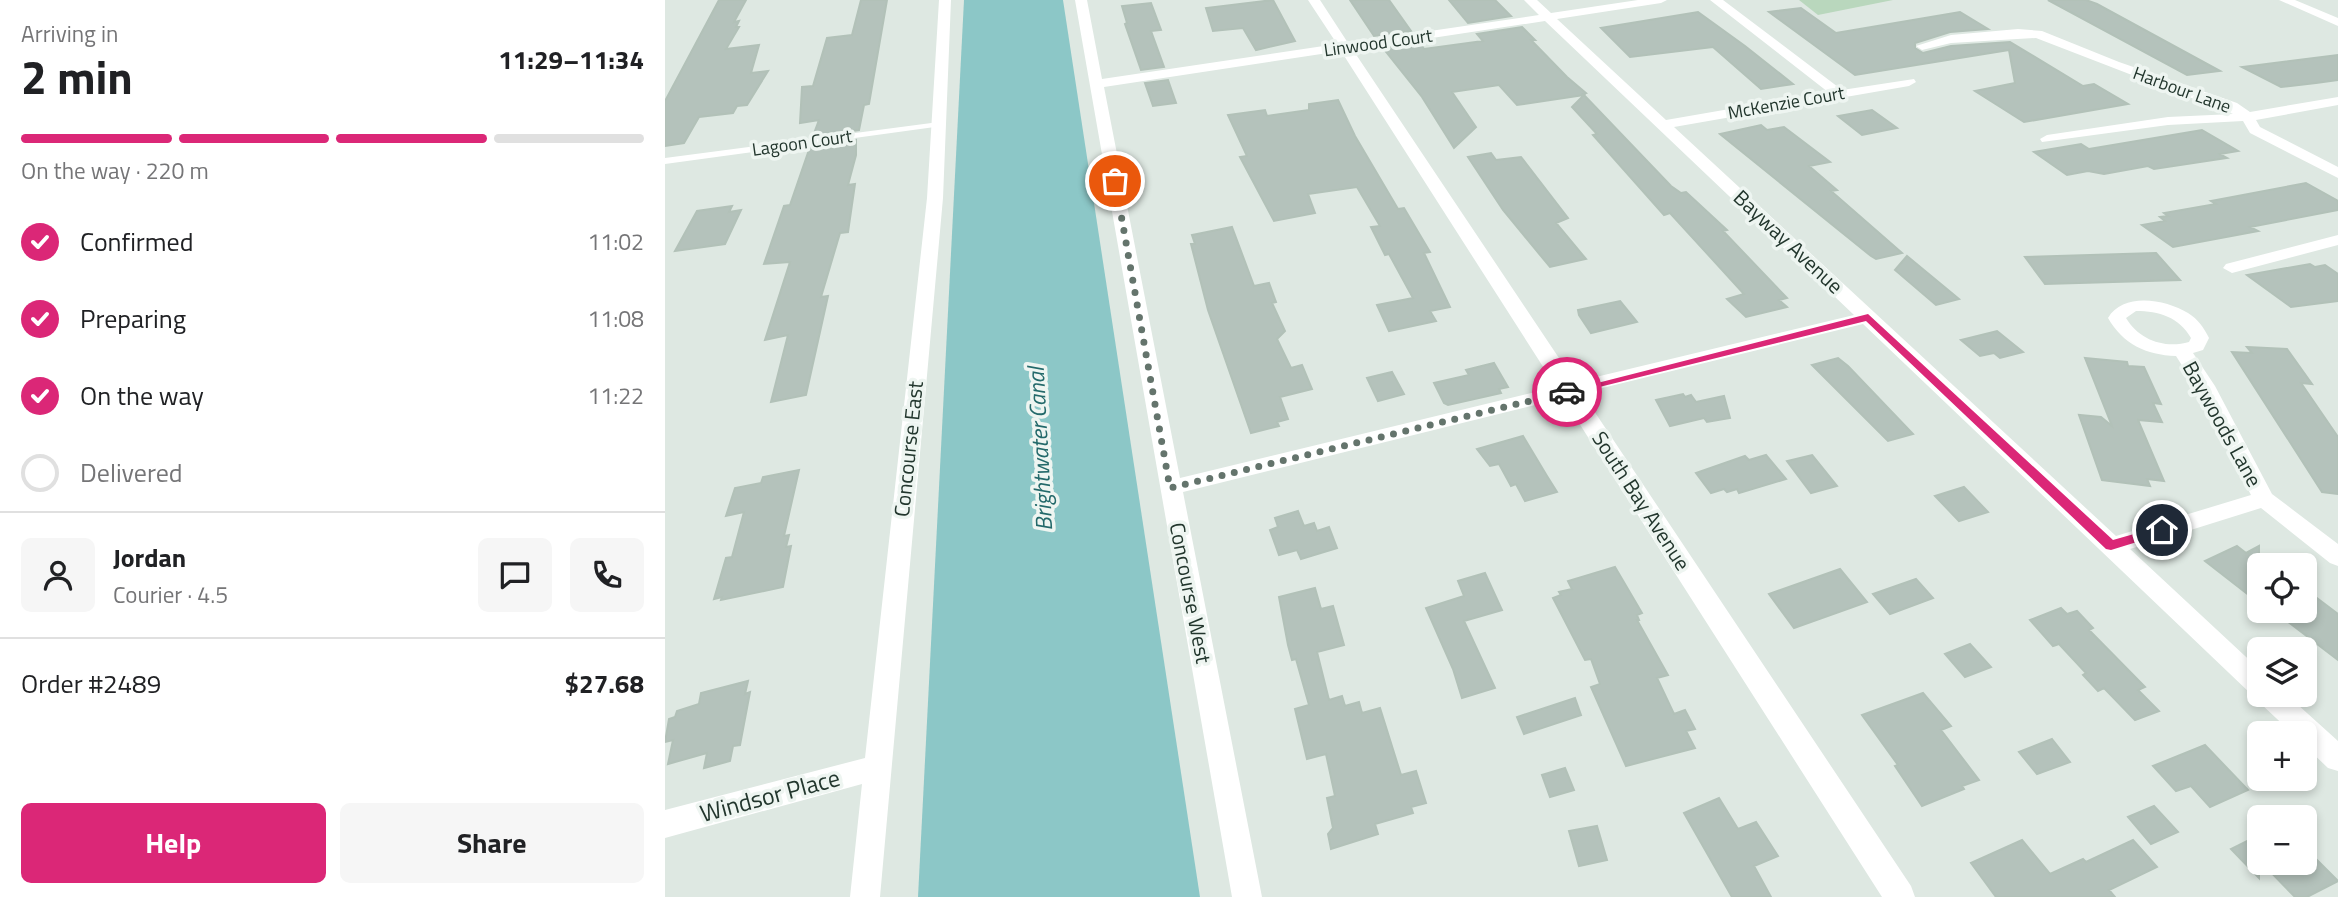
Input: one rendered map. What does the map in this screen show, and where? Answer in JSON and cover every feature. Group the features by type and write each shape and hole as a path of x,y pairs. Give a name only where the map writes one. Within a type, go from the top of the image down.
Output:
{"street":[{"name":"Concourse East","path":"865,897 935,198 945,0"},
{"name":"Concourse West","path":"1081,0 1247,897"},
{"name":"South Bay Avenue","path":"1314,0 1900,897"},
{"name":"Bayway Avenue","path":"1530,0 2247,674"},
{"name":"Linwood Court","path":"1096,84 1661,0"},
{"path":"1716,0 1839,94"},
{"path":"2285,0 2338,22"},
{"name":"Harbour Lane","path":"1922,46 1951,39 2018,33 2038,34 2160,82 2232,106 2247,117"},
{"name":"McKenzie Court","path":"1663,125 1909,82"},
{"path":"2338,101 2247,117 2255,130 2338,173"},
{"name":"Harbour Lane","path":"2047,139 2168,121 2247,117"},
{"path":"2232,268 2338,240"},
{"path":"1170,488 1868,317"},
{"name":"Baywoods Lane","path":"2181,350 2204,386 2264,499 2338,557"},
{"name":"Baywoods Lane","path":"2111,546 2264,499"},
{"path":"2282,707 2338,759"},
{"name":"Windsor Place","path":"665,824 876,768"}],"lane":[{"name":"Lagoon Court","path":"665,161 939,124"}],"green space":[{"path":"1799,0 1893,0 1818,15"}],"water":[{"name":"Brightwater Canal","path":"964,0 1063,0 1200,897 918,897"}],"building":[{"path":"719,0 746,0 734,22 739,21 736,27 739,27 726,49 759,45 751,73 768,71 747,105 737,106 733,113 699,117 684,143 665,146 665,101"},
{"path":"861,0 887,0 869,104 864,105 859,130 813,136 819,120 800,123 802,87 813,86 827,38 852,35"},
{"path":"1273,0 1295,41 1256,50 1243,28 1213,31 1206,8"},
{"path":"1350,0 1389,0 1411,31 1374,36"},
{"path":"1449,0 1495,0 1511,16 1468,23"},
{"path":"2048,0 2086,0 2097,4 2220,71 2187,75"},
{"path":"1151,3 1161,30 1151,31 1164,67 1141,70 1125,24 1127,23 1122,6"},
{"path":"1801,8 1836,33 1960,12 1988,29 1950,32 1915,43 1915,48 1923,53 1951,46 2010,42 2083,86 2094,84 2128,104 2024,122 1975,91 2015,83 2009,50 1855,75 1769,12"},
{"path":"1698,12 1793,84 1761,89 1713,47 1630,57 1601,28"},
{"path":"1522,27 1535,40 1531,40 1586,93 1517,105 1499,85 1452,92 1476,127 1454,148 1422,97 1383,48 1420,43 1424,49 1483,41 1477,34"},
{"path":"2338,55 2338,80 2316,83 2281,87 2242,67"},
{"path":"1168,80 1176,103 1153,106 1145,83"},
{"path":"1584,95 1671,186 1681,193 1686,192 1727,230 1723,231 1787,298 1779,300 1787,307 1746,317 1727,299 1744,294 1670,213 1664,215 1593,135 1597,134 1572,107"},
{"path":"1338,100 1355,136 1398,209 1404,208 1430,252 1424,253 1450,307 1430,311 1436,321 1389,331 1377,305 1413,298 1389,254 1385,255 1371,227 1380,226 1357,187 1308,194 1315,213 1274,221 1240,157 1247,156 1228,115 1265,110 1267,116 1309,110 1309,104"},
{"path":"1872,110 1897,128 1862,135 1838,116"},
{"path":"1761,125 1767,130 1784,127 1830,162 1809,166 1837,190 1831,191 1902,253 1876,259 1871,256 1720,134"},
{"path":"2202,130 2238,151 2220,154 2227,158 2154,169 2148,166 2104,174 2088,171 2067,175 2034,152 2081,144 2089,149"},
{"path":"856,140 856,155 848,185 855,184 848,232 840,233 821,297 828,296 806,395 771,402 788,335 765,340 790,262 764,264 784,206 790,205 810,147"},
{"path":"1491,153 1496,160 1521,157 1568,218 1556,223 1586,259 1550,267 1503,210 1468,157"},
{"path":"2306,183 2338,201 2338,210 2250,227 2258,231 2173,247 2142,225 2165,221 2160,217 2168,216 2164,213"},
{"path":"732,206 729,212 741,210 725,244 675,251 697,211"},
{"path":"1232,227 1254,286 1269,283 1276,302 1272,303 1285,331 1277,339 1291,368 1302,365 1312,389 1280,397 1288,419 1277,422 1279,426 1251,433 1208,310 1191,244 1195,244 1192,235"},
{"path":"2156,253 2180,280 2045,284 2025,257"},
{"path":"1907,256 1959,299 1936,305 1895,270"},
{"path":"2310,264 2315,267 2325,265 2338,274 2338,301 2291,307 2247,275"},
{"path":"1620,301 1637,322 1591,333 1579,315 1578,310"},
{"path":"1997,331 2023,352 2000,358 1994,353 1980,356 1961,340"},
{"path":"2247,347 2287,349 2312,384 2301,383 2338,437 2338,494 2322,492 2232,352 2252,353"},
{"path":"1838,358 1913,434 1888,441 1812,365"},
{"path":"2085,358 2127,362 2128,366 2144,367 2161,404 2153,403 2162,422 2138,420 2164,481 2147,479 2150,486 2102,480 2079,415 2101,417 2112,426"},
{"path":"1494,363 1508,387 1499,389 1501,393 1448,405 1444,403 1434,383 1469,375 1466,370"},
{"path":"1392,372 1404,394 1378,401 1367,378"},
{"path":"1683,394 1685,397 1691,395 1696,402 1724,396 1730,418 1707,422 1704,418 1670,426 1656,400"},
{"path":"1523,436 1557,492 1525,501 1516,484 1511,486 1499,464 1490,466 1477,449"},
{"path":"1766,455 1786,479 1739,493 1737,489 1727,492 1724,489 1711,493 1696,473 1745,456 1749,460"},
{"path":"1812,455 1837,486 1811,493 1787,461"},
{"path":"799,470 784,536 789,535 786,547 791,546 783,587 721,600 722,597 714,599 726,558 732,557 744,512 726,516 735,488 761,483 763,477"},
{"path":"1964,487 1988,512 1959,521 1935,496"},
{"path":"1298,511 1304,526 1314,523 1317,531 1329,527 1337,548 1301,559 1297,550 1279,555 1270,530 1278,527 1275,518"},
{"path":"2237,546 2246,553 2259,546 2259,553 2247,553 2247,594 2205,561"},
{"path":"1615,567 1642,613 1637,615 1637,620 1668,675 1657,678 1674,714 1685,710 1695,729 1686,731 1695,748 1626,766 1591,687 1600,684 1591,659 1585,660 1553,598 1561,595 1559,592 1572,589 1568,581"},
{"path":"1840,569 1867,602 1794,628 1769,594"},
{"path":"1485,573 1502,610 1464,621 1495,688 1462,698 1453,669 1426,608 1464,596 1458,581"},
{"path":"1916,579 1933,598 1890,614 1873,594"},
{"path":"1315,588 1321,609 1333,606 1344,645 1317,652 1329,700 1342,696 1345,706 1359,702 1362,713 1380,708 1401,775 1416,771 1426,803 1411,807 1413,813 1375,824 1378,834 1331,849 1328,834 1333,828 1327,798 1335,796 1326,754 1307,759 1295,709 1309,705 1296,659 1292,660 1279,597"},
{"path":"2317,598 2338,614 2338,660 2317,644 2317,637 2308,637 2290,623 2317,623"},
{"path":"2061,608 2067,614 2077,611 2093,628 2089,630 2145,687 2138,690 2159,711 2135,720 2104,688 2098,691 2083,675 2086,673 2059,644 2053,646 2030,620"},
{"path":"1970,644 1991,667 1965,677 1945,654"},
{"path":"748,681 745,694 750,692 740,745 733,746 730,761 704,768 707,753 668,764 673,740 665,742 669,719 675,717 677,711 699,704 701,693"},
{"path":"1923,693 1951,726 1941,730 1979,780 1922,806 1895,766 1898,765 1862,715"},
{"path":"1575,698 1581,715 1524,734 1517,717"},
{"path":"2052,739 2070,762 2037,774 2019,752"},
{"path":"2205,745 2247,790 2210,807 2191,786 2176,791 2153,766"},
{"path":"1565,768 1574,790 1550,797 1542,775"},
{"path":"1719,798 1738,829 1756,822 1778,856 1754,866 1771,897 1732,897 1684,813"},
{"path":"2154,806 2178,832 2151,844 2128,817"},
{"path":"1597,826 1607,860 1579,866 1569,831"},
{"path":"2022,840 2050,874 2083,859 2086,862 2133,840 2157,867 2109,890 2115,897 1996,897 1971,863"},
{"path":"2247,841 2247,866 2231,849"},
{"path":"2317,860 2338,881 2307,897 2295,897 2274,875 2317,875"}],"way so far":[{"path":"1115,181 1170,488 1567,392"}],"route":[{"path":"1567,392 1868,317 2111,546 2162,530"}]}
